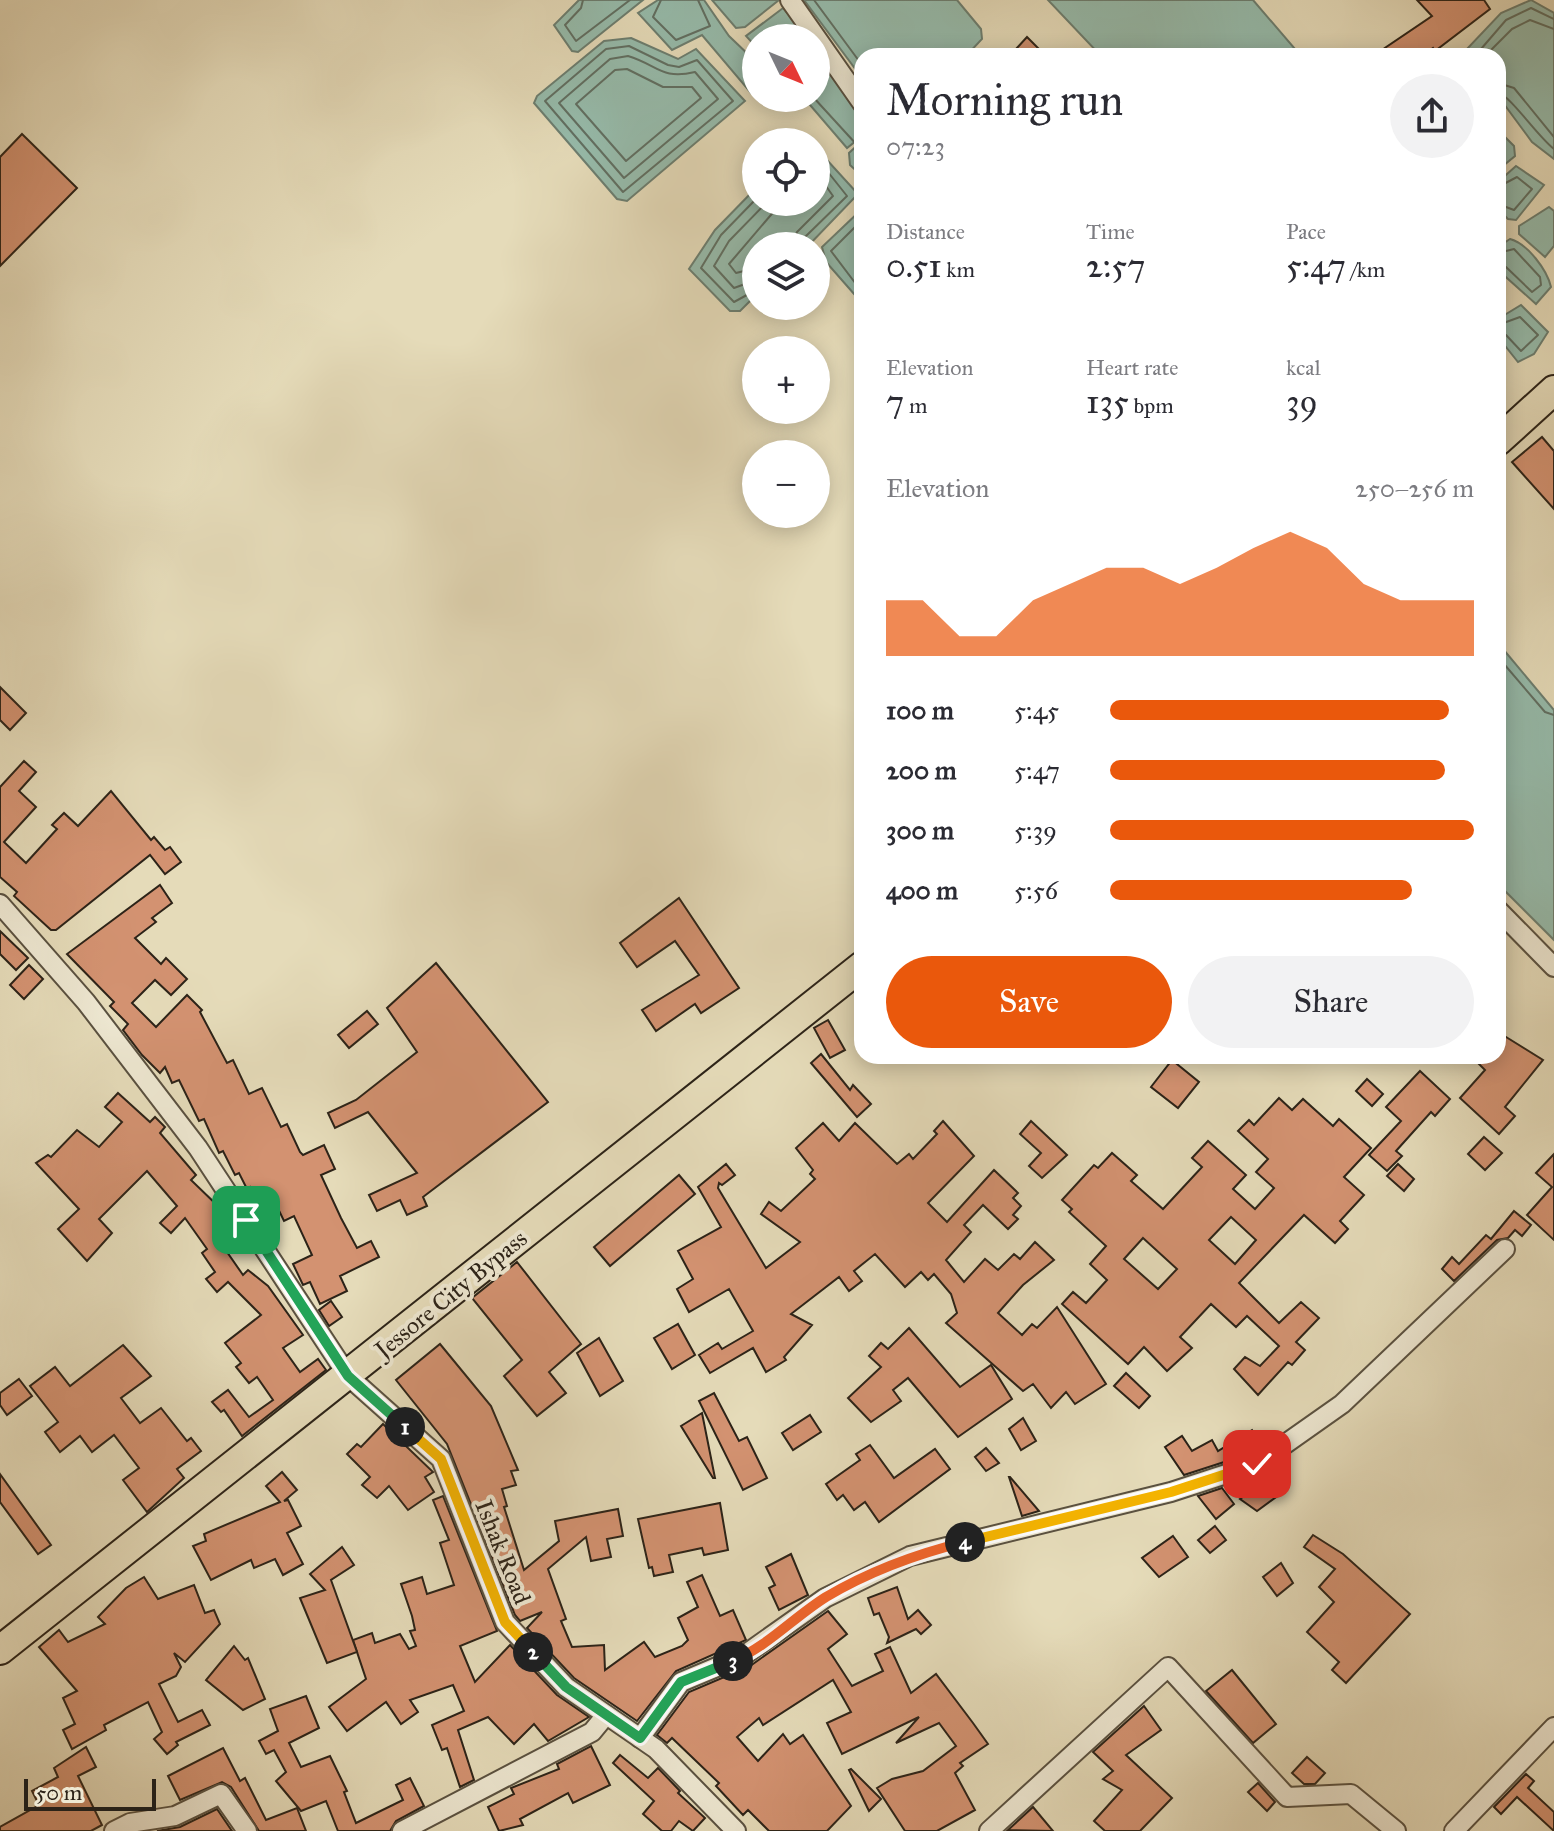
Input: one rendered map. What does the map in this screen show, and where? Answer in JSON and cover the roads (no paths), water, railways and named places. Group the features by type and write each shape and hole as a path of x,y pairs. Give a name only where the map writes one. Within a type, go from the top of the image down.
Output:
{"highway":[{"path":"1506,434 1554,390"},
{"name":"Jessore City Bypass","path":"0,1650 854,972"}],"street":[{"path":"790,0 854,92"},
{"name":"Ishak Road","path":"0,904 86,1002 198,1148 348,1376 441,1459 505,1622 566,1687 656,1749 736,1831"},
{"path":"1506,918 1554,967"},
{"path":"640,1738 681,1682 743,1656 825,1598 910,1556 1171,1492 1257,1464 1342,1404 1505,1249"},
{"path":"989,1831 1168,1667 1287,1797 1351,1794 1396,1831"},
{"path":"402,1831 592,1732 606,1715"},
{"path":"1454,1831 1554,1727"},
{"path":"114,1831 130,1823 175,1816 221,1794 247,1831"}],"water":[{"path":"579,0 643,0 578,52 572,51 554,25"},
{"path":"658,0 704,0 729,36 742,48 742,82 702,35 672,50 638,13"},
{"path":"712,0 779,0 749,24 736,28"},
{"path":"804,0 957,0 981,29 982,39 974,48 854,48 854,67 830,35 830,24 822,24"},
{"path":"1048,0 1253,0 1294,48 1093,48"},
{"path":"1531,0 1554,13 1554,159 1532,142 1506,107 1506,48 1468,48 1501,13"},
{"path":"783,8 797,24 762,24"},
{"path":"631,38 678,59 696,49 742,98 742,104 627,201 617,199 534,103 537,96 604,41"},
{"path":"830,63 854,92 854,142 847,148 816,112 830,112"},
{"path":"1506,138 1514,146 1515,156 1506,163"},
{"path":"854,148 854,169 850,165 849,153"},
{"path":"830,163 854,190 854,198 821,232 742,232 740,311 730,311 689,269 715,230 742,202 742,216 830,216"},
{"path":"1516,166 1544,185 1516,220 1506,217 1506,175"},
{"path":"1549,207 1554,211 1554,246 1545,257 1519,234 1519,226"},
{"path":"854,217 854,294 830,267 830,239"},
{"path":"1510,239 1517,242 1530,252 1549,280 1551,287 1536,304 1506,277 1506,242"},
{"path":"1521,305 1548,332 1534,354 1518,362 1506,347 1506,314"},
{"path":"1506,653 1554,710 1554,940 1506,892"}]}
